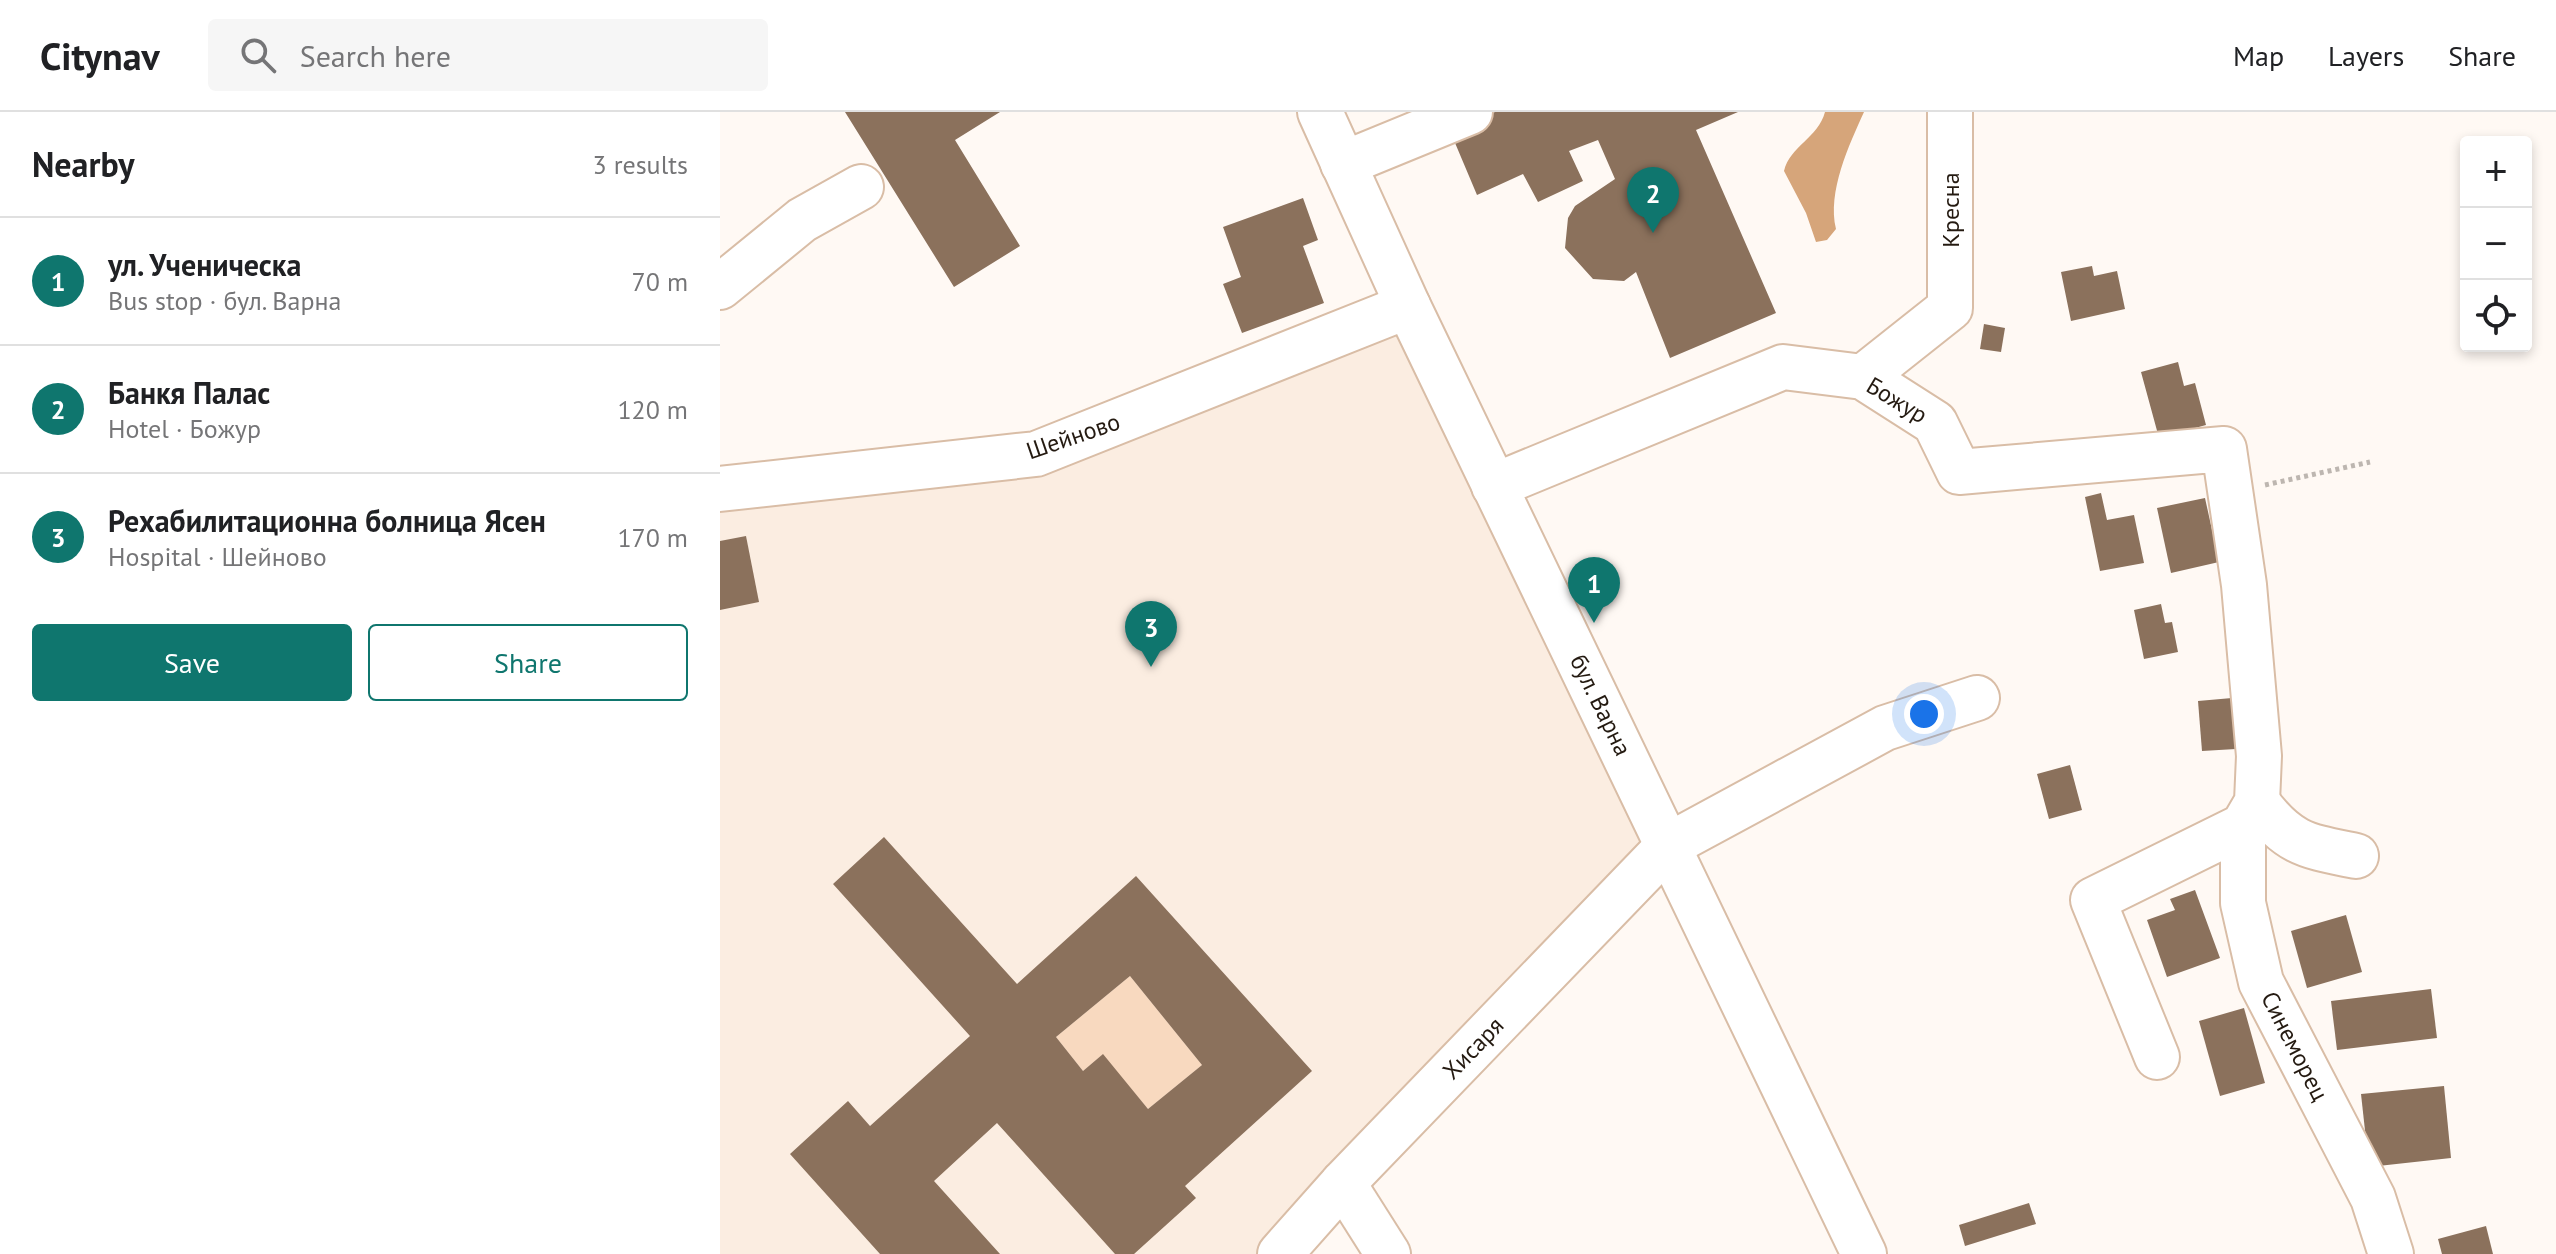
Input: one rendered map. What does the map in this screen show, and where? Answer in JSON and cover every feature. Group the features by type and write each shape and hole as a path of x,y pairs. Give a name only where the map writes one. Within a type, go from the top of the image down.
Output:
{"street":[{"name":"бул. Варна","path":"1320,112 1408,306 1864,1254"},
{"path":"1343,164 1470,112"},
{"name":"Кресна","path":"1863,377 1950,308 1950,112"},
{"path":"720,287 802,220 861,187"},
{"name":"Шейново","path":"720,489 1036,454 1408,306"},
{"name":"Божур","path":"1494,486 1783,367 1863,377 1935,423 1959,472 2224,449"},
{"name":"Синеморец","path":"2224,449 2244,585 2259,756 2250,814 2243,903 2261,982 2373,1198 2391,1254"},
{"name":"Хисаря","path":"1280,1254 1343,1183 1669,845 1885,728 1977,698"},
{"path":"2157,1057 2093,900 2250,814 2306,846 2356,856"},
{"path":"1343,1183 1388,1254"}],"path":[{"path":"2224,449 2261,486 2370,462"}],"shaded area":[{"path":"1825,112 1864,112 1837,184 1834,200 1836,229 1827,240 1816,242 1806,213 1784,171 1787,162 1816,129"},
{"path":"1408,306 1669,845 1280,1254 720,1254 720,489 1036,454"},
{"path":"1130,976 1202,1065 1148,1109 1102,1055 1083,1071 1056,1037"}],"building":[{"path":"845,112 1000,112 955,140 1020,246 954,287"},
{"path":"1495,112 1738,112 1696,130 1776,313 1670,358 1636,272 1624,281 1593,279 1565,248 1568,218 1575,206 1615,179 1598,140 1569,151 1583,181 1538,202 1523,174 1477,195 1450,131"},
{"path":"1303,198 1318,240 1303,246 1324,303 1242,333 1223,284 1241,277 1223,227"},
{"path":"2092,266 2094,276 2117,271 2125,309 2071,321 2061,272"},
{"path":"1984,324 2005,328 2001,352 1980,349"},
{"path":"2178,362 2184,386 2195,383 2206,425 2159,438 2141,372"},
{"path":"2101,493 2107,520 2134,515 2144,563 2100,571 2085,497"},
{"path":"2205,498 2219,562 2171,573 2157,508"},
{"path":"746,536 759,602 720,610 720,541"},
{"path":"2161,604 2165,623 2172,622 2178,652 2144,659 2134,610"},
{"path":"2232,698 2236,749 2202,751 2198,701"},
{"path":"2070,765 2082,810 2049,819 2037,774"},
{"path":"884,837 1017,984 1136,876 1312,1071 1185,1186 1196,1198 1134,1254 1115,1254 997,1123 934,1181 1000,1254 880,1254 790,1154 848,1101 870,1126 970,1036 833,884","holes":["1130,976 1202,1065 1148,1109 1103,1054 1083,1071 1056,1037"]},
{"path":"2195,890 2220,958 2167,977 2147,920 2175,910 2170,899"},
{"path":"2346,915 2362,972 2307,988 2291,931"},
{"path":"2431,989 2437,1038 2337,1050 2331,1001"},
{"path":"2244,1008 2265,1083 2220,1096 2199,1021"},
{"path":"2444,1086 2451,1158 2369,1167 2361,1094"},
{"path":"2029,1203 2036,1224 1965,1246 1959,1225"},
{"path":"2486,1226 2493,1254 2442,1254 2438,1239"}],"place":[{"name":"Банкя Палас","path":"1653,233"},
{"name":"ул. Ученическа","path":"1594,623"},
{"name":"Рехабилитационна болница Ясен","path":"1151,667"}]}
